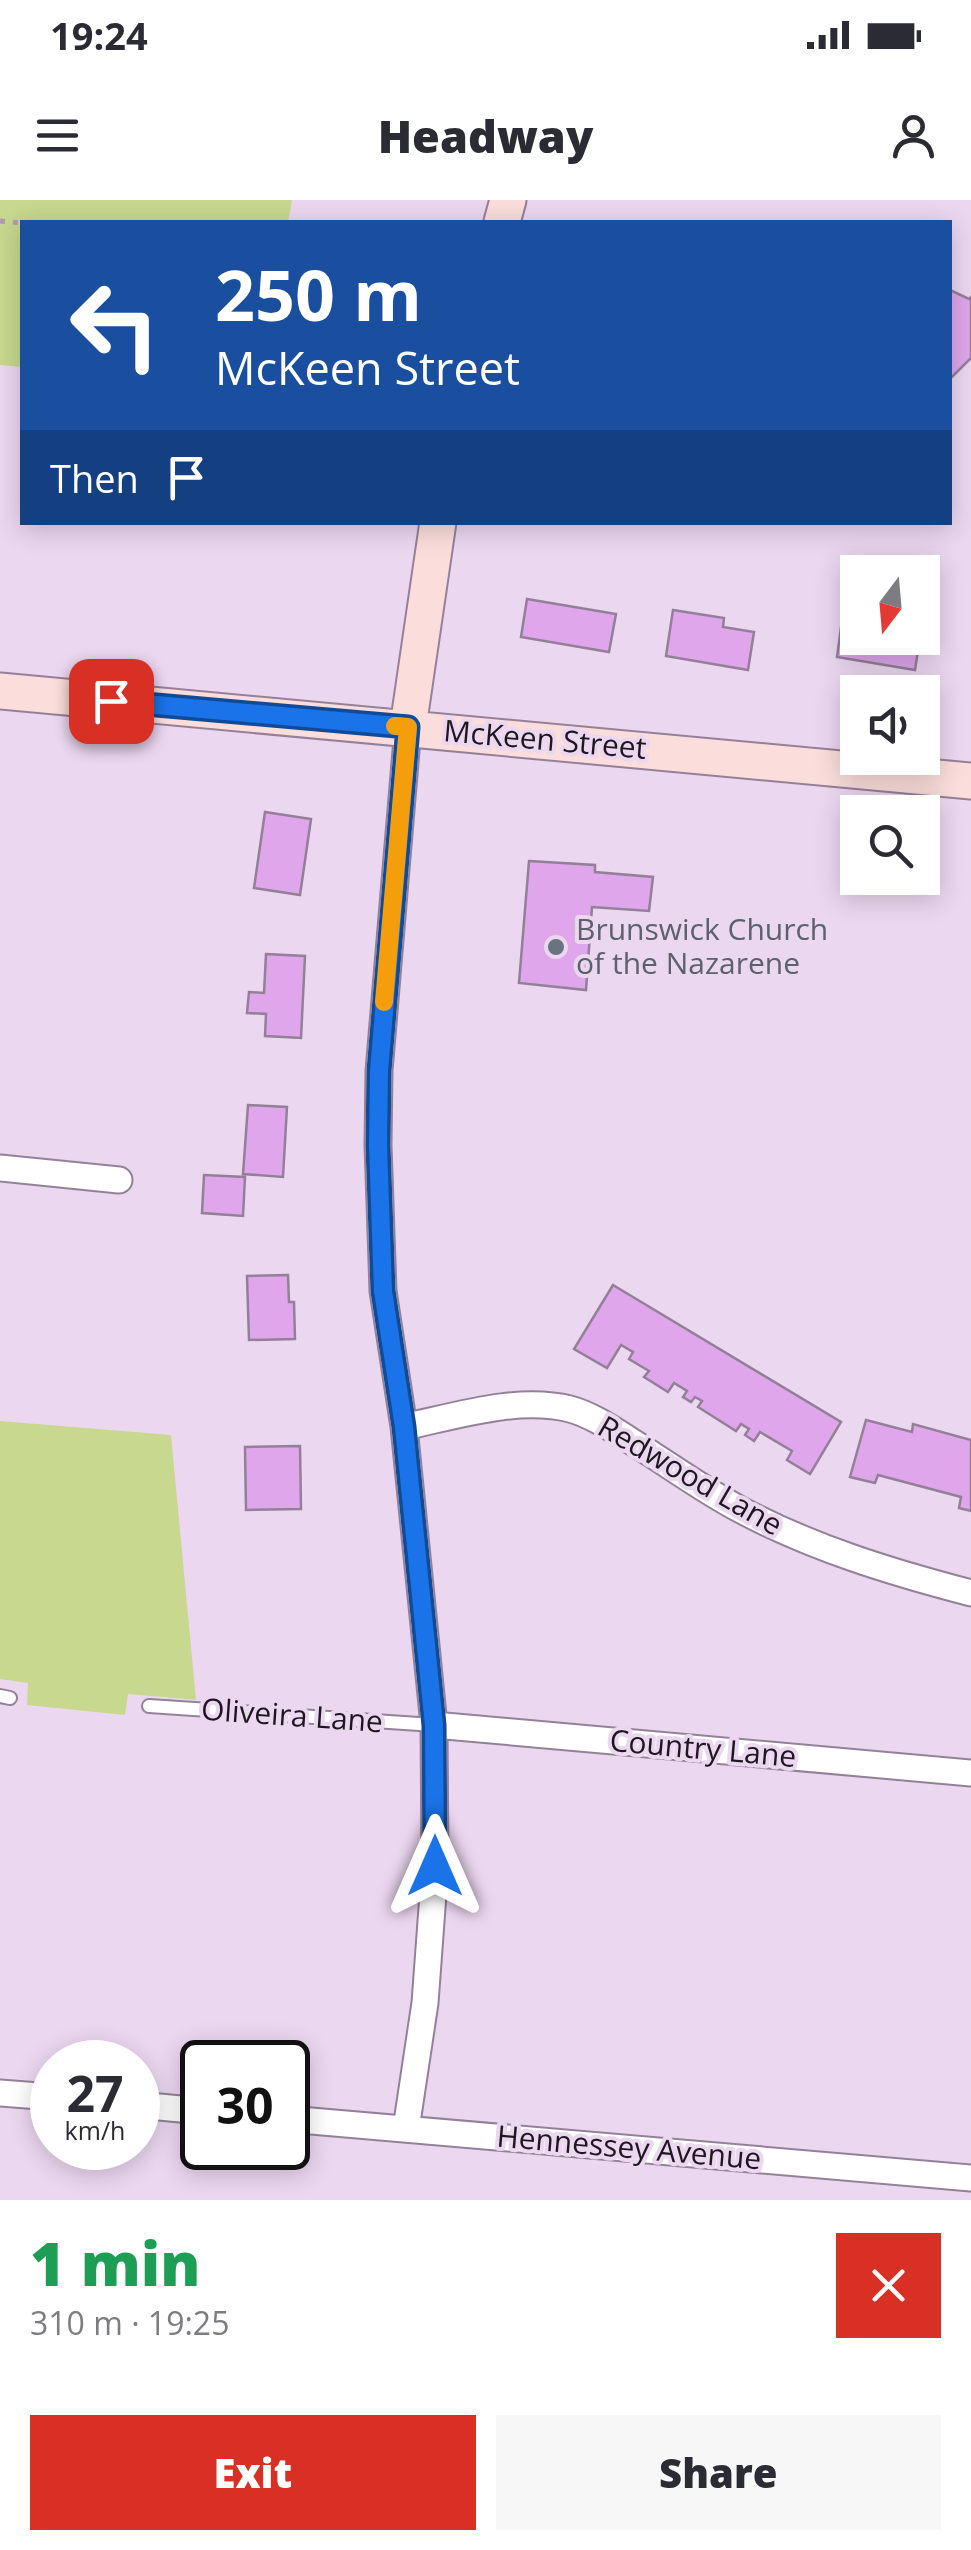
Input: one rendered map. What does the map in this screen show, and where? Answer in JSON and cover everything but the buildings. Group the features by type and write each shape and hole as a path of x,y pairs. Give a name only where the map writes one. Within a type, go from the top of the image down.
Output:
{"street":[{"path":"406,2129 425,2003 435,1866 434,1725 404,1427 383,1291 379,1071 408,727 438,525"},
{"name":"McKeen Street","path":"0,692 971,782"},
{"path":"0,1168 119,1180"},
{"name":"Redwood Lane","path":"404,1427 512,1407 542,1405 572,1410 598,1421 739,1509 811,1544 886,1571 971,1593"},
{"name":"Country Lane","path":"434,1725 971,1773"},
{"path":"0,2092 30,2095"},
{"name":"Hennessey Avenue","path":"310,2120 971,2178"}],"lane":[{"name":"Oliveira Lane","path":"149,1706 434,1725"}],"green space":[{"path":"0,200 292,200 288,220 20,220 20,367 0,365"},
{"path":"0,1421 171,1435 196,1700 128,1694 125,1715 27,1705 28,1683 0,1679"}],"slow traffic":[{"path":"384,1002 408,727 395,726"}],"place":[{"name":"Brunswick Church of the Nazarene","path":"556,947"}],"route":[{"path":"111,701 408,727 379,1071 378,1145 383,1291 404,1427 434,1725 435,1866"}]}
